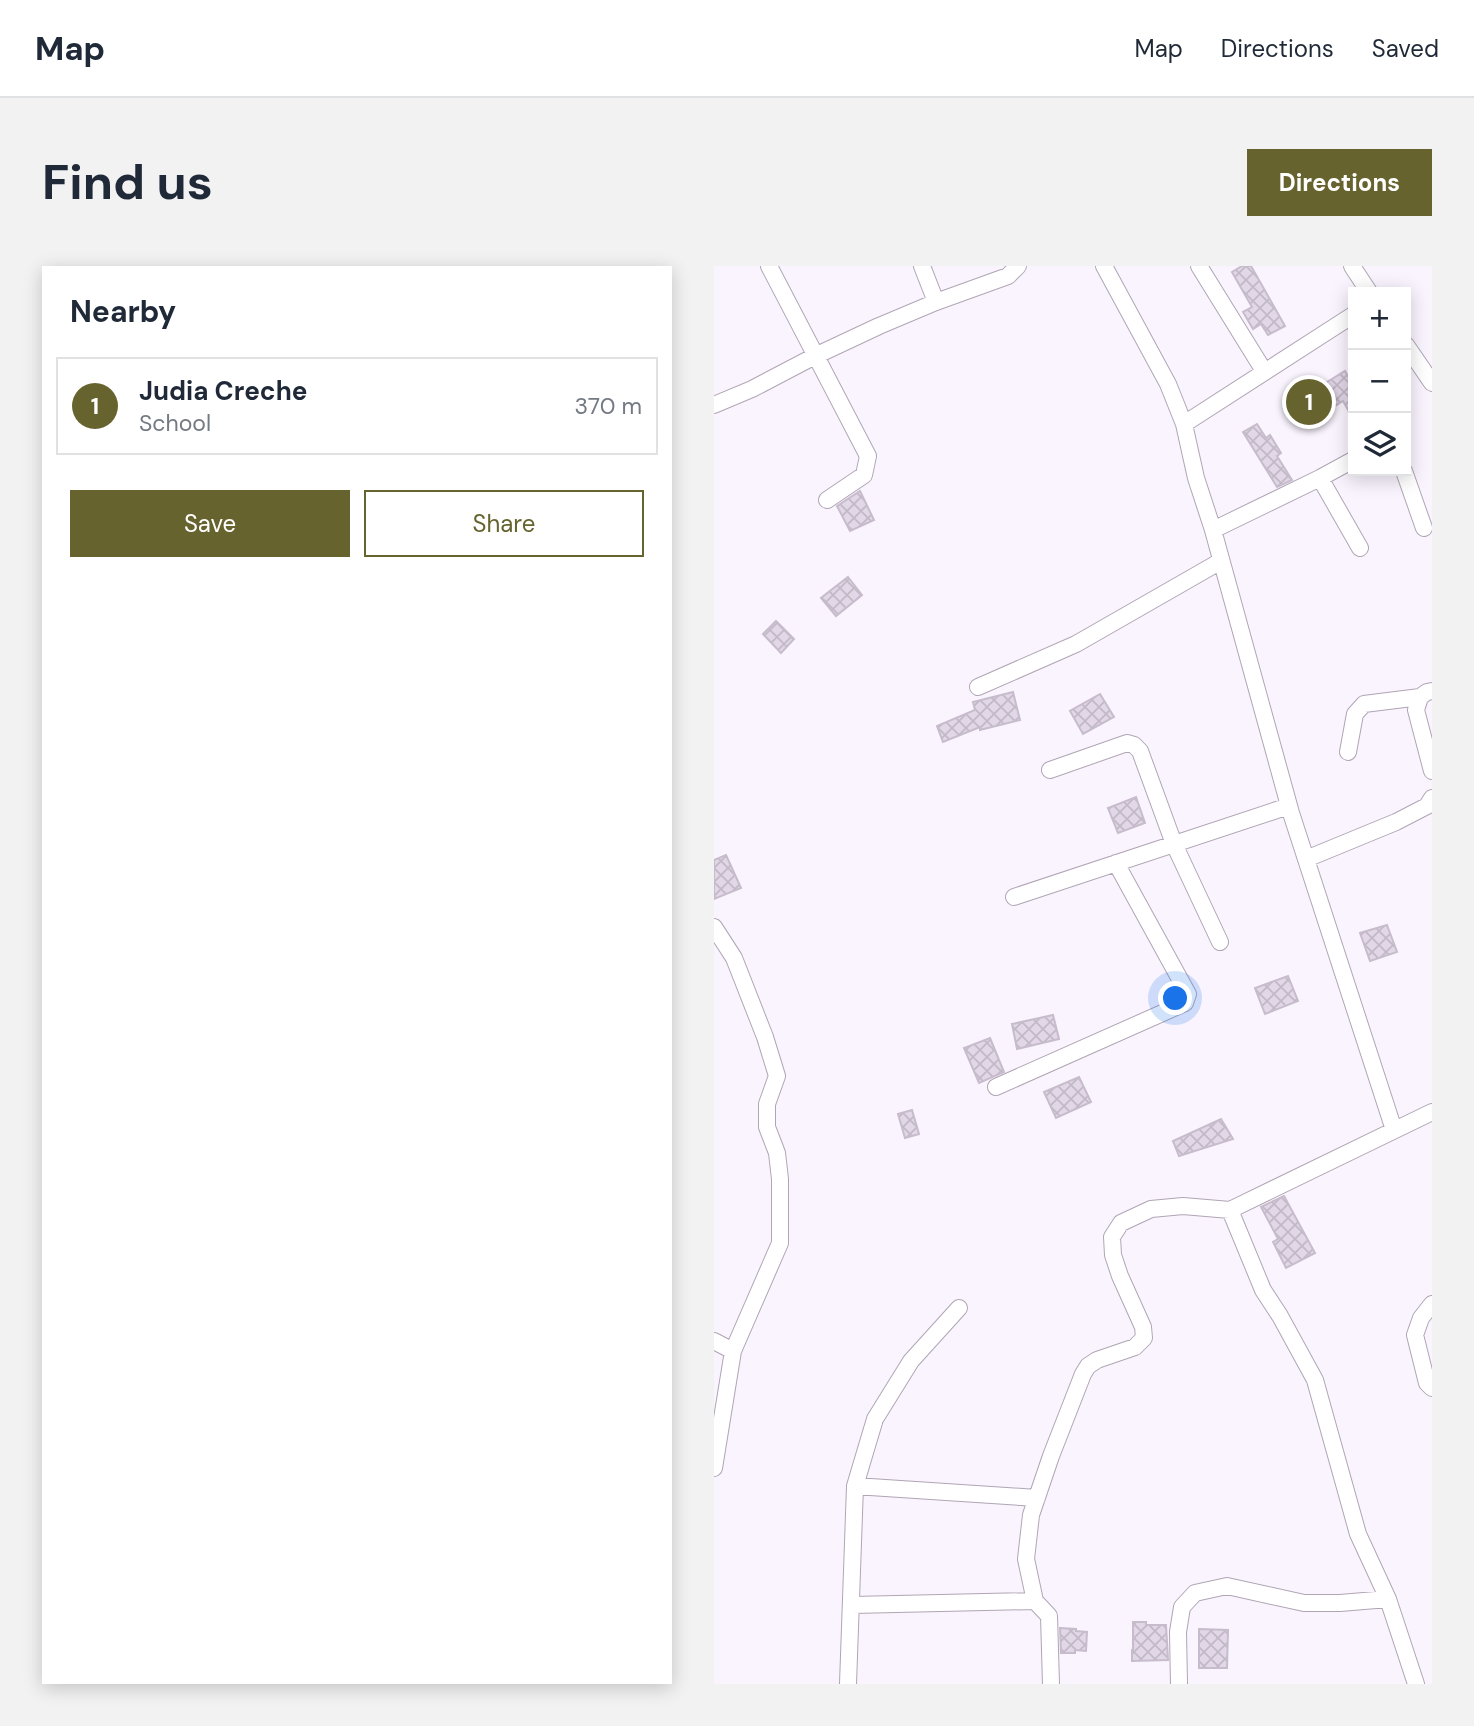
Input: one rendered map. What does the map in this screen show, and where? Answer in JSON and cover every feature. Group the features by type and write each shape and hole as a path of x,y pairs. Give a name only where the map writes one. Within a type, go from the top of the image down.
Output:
{"street":[{"path":"769,266 868,456 864,475 827,500"},
{"path":"922,266 936,302"},
{"path":"714,405 936,302 1008,276 1018,266"},
{"path":"1104,266 1168,384 1184,424 1196,478 1222,561 1289,806 1394,1130"},
{"path":"1199,266 1264,371"},
{"path":"1352,266 1366,287"},
{"path":"1184,424 1348,318"},
{"path":"1409,350 1432,383"},
{"path":"1213,530 1348,463"},
{"path":"1406,476 1424,528"},
{"path":"1320,478 1360,548"},
{"path":"978,687 1076,644 1222,561"},
{"path":"1348,752 1355,714 1364,704 1426,694"},
{"path":"1426,694 1416,710 1432,771"},
{"path":"1049,770 1128,743 1140,751 1174,844 1220,942"},
{"path":"1306,859 1396,822 1427,806 1432,798"},
{"path":"1014,897 1289,806"},
{"path":"996,1087 1185,1003 1188,995 1116,863"},
{"path":"714,928 734,958 765,1037 776,1076 767,1104 766,1128 777,1153 780,1179 780,1243 733,1351 714,1468"},
{"path":"1051,1684 1049,1616 1035,1601 1026,1559 1031,1515 1088,1366 1097,1360 1135,1348 1144,1338 1143,1327 1113,1255 1112,1237 1121,1223 1151,1209 1183,1206 1230,1210 1432,1112"},
{"path":"1230,1210 1263,1290 1315,1380 1358,1534 1388,1598 1416,1684"},
{"path":"1432,1304 1421,1318 1415,1335 1427,1383 1432,1388"},
{"path":"848,1684 855,1486 874,1419 911,1362 959,1308"},
{"path":"714,1341 733,1351"},
{"path":"855,1486 1037,1498"},
{"path":"1179,1684 1178,1632 1182,1607 1195,1592 1227,1586 1304,1604 1388,1598"},
{"path":"852,1605 1035,1601"}],"building":[{"path":"1242,266 1251,266 1285,326 1268,335 1261,324 1253,329 1243,312 1252,307 1232,272"},
{"path":"1345,371 1348,376 1348,410 1343,401 1305,425 1287,395 1314,379 1319,387"},
{"path":"1257,424 1266,438 1270,435 1281,453 1277,456 1292,480 1277,487 1243,432"},
{"path":"860,491 874,520 850,531 837,506"},
{"path":"848,577 862,595 836,616 821,598"},
{"path":"776,621 794,639 781,653 763,634"},
{"path":"1013,692 1020,720 980,730 980,727 943,742 937,726 975,710 973,702"},
{"path":"1100,694 1114,717 1083,734 1070,711"},
{"path":"1136,797 1145,823 1118,833 1108,808"},
{"path":"726,855 741,888 714,899 714,860"},
{"path":"1387,925 1397,952 1370,961 1360,933"},
{"path":"1288,976 1298,1001 1265,1014 1255,988"},
{"path":"1053,1015 1059,1039 1017,1049 1012,1024"},
{"path":"990,1038 1004,1072 979,1083 964,1048"},
{"path":"1079,1077 1091,1102 1056,1118 1044,1092"},
{"path":"912,1110 919,1134 905,1138 898,1114"},
{"path":"1221,1119 1233,1139 1179,1156 1173,1141"},
{"path":"1284,1196 1315,1253 1286,1268 1273,1242 1278,1239 1261,1207"},
{"path":"1133,1622 1166,1625 1168,1660 1132,1661"},
{"path":"1060,1628 1087,1632 1086,1651 1061,1653"},
{"path":"1199,1629 1228,1630 1227,1668 1199,1668"}],"place":[{"name":"Judia Creche","path":"1309,402"}]}
